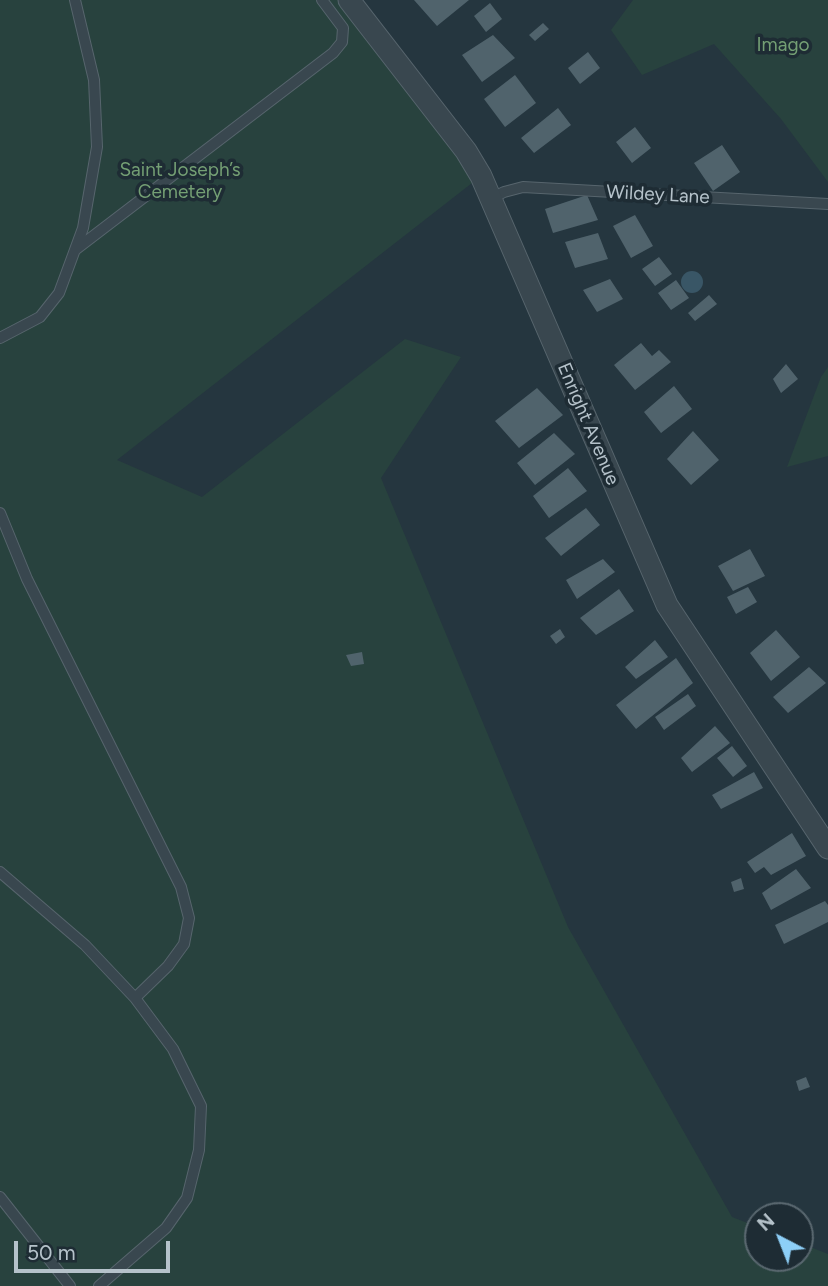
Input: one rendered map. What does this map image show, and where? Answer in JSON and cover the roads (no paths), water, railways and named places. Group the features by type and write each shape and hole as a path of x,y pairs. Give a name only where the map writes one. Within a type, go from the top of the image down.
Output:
{"street":[{"name":"Enright Avenue","path":"349,0 466,151 481,176 667,605 828,848"}],"lane":[{"path":"0,338 40,317 60,293 83,228 97,147 94,80 76,4 87,0"},
{"path":"75,250 333,53 342,42 343,28 322,0"},
{"name":"Wildey Lane","path":"490,199 523,187 828,204"},
{"path":"0,513 27,579 181,887 189,918 184,944 168,966 135,998"},
{"path":"0,872 85,945 135,998 173,1049 201,1106 199,1150 187,1198 166,1228 99,1286"},
{"path":"0,1197 70,1286"}],"water":[{"path":"692,271 700,274 703,282 700,290 692,293 684,290 681,282 684,274"}],"park label":[{"name":"Imago","path":"783,45"},
{"name":"Saint Joseph’s Cemetery","path":"180,181"}]}
